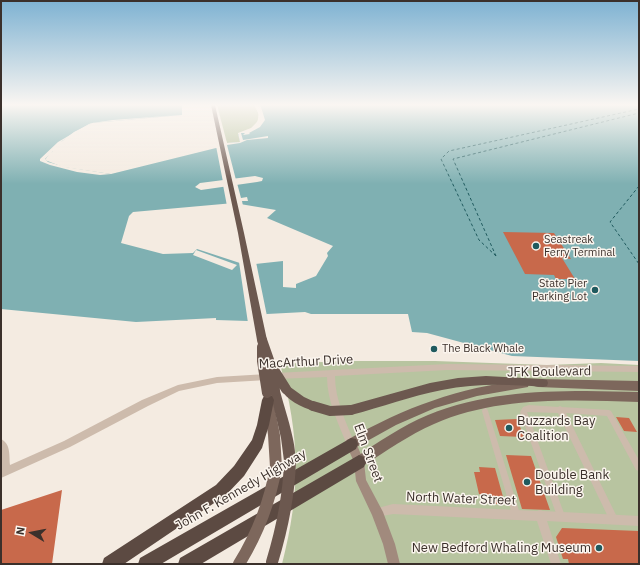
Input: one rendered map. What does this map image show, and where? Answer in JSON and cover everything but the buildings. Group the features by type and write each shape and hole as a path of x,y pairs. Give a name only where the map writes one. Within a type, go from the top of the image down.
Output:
{"highway":[{"path":"110,564 221,490 239,471 256,443 274,393 276,376 262,340 241,232 219,131"},
{"path":"262,340 262,362 274,393 286,438 290,461 290,481 286,508 272,563"},
{"path":"274,393 300,400 330,411 351,410 429,388 453,384 510,380 543,383"},
{"name":"John F. Kennedy Highway","path":"146,564 351,444"},
{"path":"186,564 359,462"}],"main road":[{"name":"JFK Boulevard","path":"351,444 403,415 447,398 501,386 543,383 639,389"},
{"name":"JFK Boulevard","path":"359,462 418,426 444,414 472,406 534,396 639,389"},
{"path":"239,564 253,541 265,513 272,488 276,467 274,393"},
{"name":"Elm Street","path":"351,444 359,462 361,480 377,512 394,564"}],"street":[{"name":"MacArthur Drive","path":"3,472 67,444 141,405 178,388 197,383 227,379 454,367 636,369"},
{"name":"Elm Street","path":"331,374 330,382 333,396 351,444"},
{"path":"561,516 523,412 525,410 529,408 603,412 611,416 639,467"},
{"path":"560,409 614,520"},
{"path":"486,411 516,514"},
{"path":"1,443 5,449 3,472"},
{"name":"North Water Street","path":"377,512 392,509 639,520"},
{"path":"540,515 556,564"}],"green space":[{"path":"224,131 245,131 238,134 240,142 227,143"},
{"path":"344,361 435,361 547,365 601,363 639,365 639,564 282,564 293,512 296,464 287,391 280,364"}],"water":[{"path":"1,131 75,131 52,149 53,151 45,160 63,167 111,174 216,148 227,147 227,143 240,142 238,134 246,131 639,131 639,361 512,356 427,333 412,332 408,314 311,314 305,312 267,314 248,321 216,320 216,318 136,322 1,309","holes":["255,176 263,178 262,181 201,190 195,187 200,183","234,203 276,210 267,218 333,246 327,253 328,256 316,276 296,284 296,288 283,287 283,261 246,265 197,249 193,253 163,254 121,243 129,216 133,212"]}],"pier":[{"path":"78,131 62,141 61,144 53,149 54,150 45,159 48,162 66,167 111,174 100,175 77,172 40,161 40,159 58,142"},
{"path":"252,131 249,133 250,134 243,135 245,133 241,133 243,140 268,136 268,138 247,140 240,143 227,145 236,180 223,182 216,146 225,145 227,141 227,143 240,142 238,133"},
{"path":"237,183 241,198 247,197 248,201 242,201 243,206 227,206 223,185"},
{"path":"196,250 237,265 232,270 193,255"},
{"path":"239,262 256,262 267,316 248,323"}],"ferry route":[{"path":"538,131 449,151 441,159 479,240 496,256 453,159 565,131"},
{"path":"639,186 610,222 639,264"}],"place":[{"name":"Seastreak Ferry Terminal","path":"536,246"},
{"name":"State Pier Parking Lot","path":"595,290"},
{"name":"The Black Whale","path":"434,349"},
{"name":"Buzzards Bay Coalition","path":"509,428"},
{"name":"Double Bank Building","path":"527,482"},
{"name":"New Bedford Whaling Museum","path":"599,548"}]}
